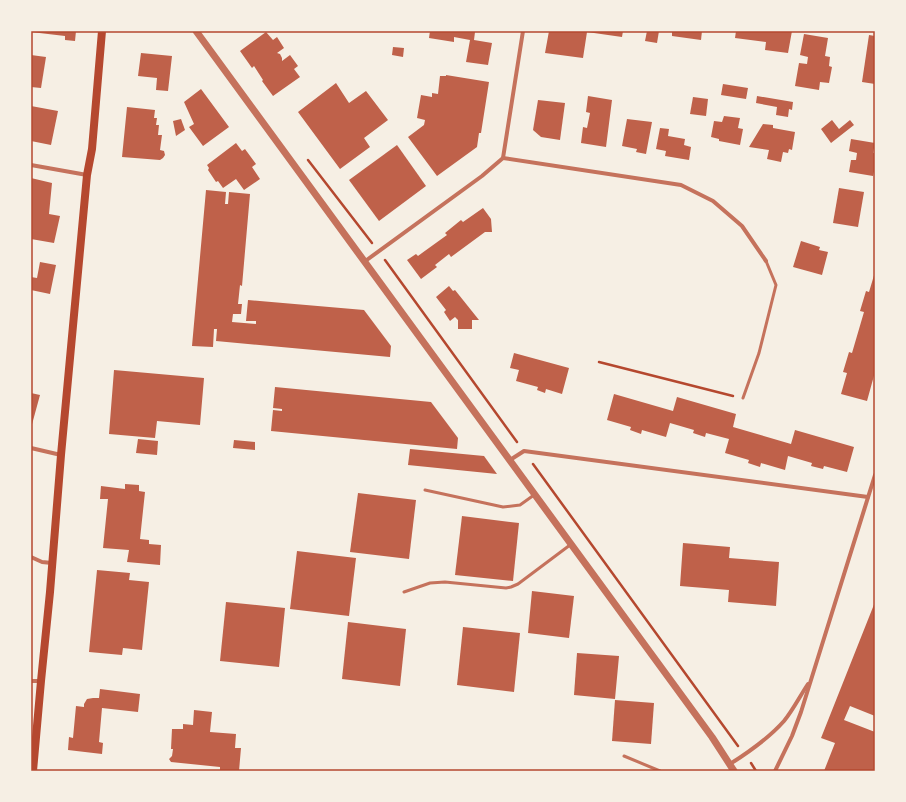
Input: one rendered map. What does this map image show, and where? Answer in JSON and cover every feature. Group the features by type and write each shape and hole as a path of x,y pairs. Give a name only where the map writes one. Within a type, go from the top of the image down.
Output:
{"main road":[{"path":"33,771 87,175 92,149 102,31"}],"street":[{"path":"196,31 510,460 570,545 712,737 734,771"},
{"path":"364,262 482,176 503,158 523,31"},
{"path":"503,158 681,185 713,201 742,226 766,261"},
{"path":"31,164 87,175"},
{"path":"31,448 61,455"},
{"path":"510,460 524,451 868,497"},
{"path":"775,771 792,736 801,712 875,475"},
{"path":"31,557 42,562 52,563"},
{"path":"730,764 765,739 784,721 812,677"},
{"path":"31,681 41,681"}],"lane":[{"path":"743,398 759,353 776,285 766,261"},
{"path":"425,490 503,507 520,505 534,495"},
{"path":"404,592 430,583 445,582 506,588 512,587 570,545"},
{"path":"624,756 660,771"}],"path":[{"path":"306,157 379,252 756,771"},
{"path":"599,362 743,398"}],"building":[{"path":"31,31 76,31 75,41 65,40 65,36"},
{"path":"430,31 475,32 474,40 492,43 488,65 466,62 470,40 454,37 454,42 429,38"},
{"path":"549,31 623,31 622,37 587,32 583,58 545,53"},
{"path":"647,31 659,31 657,43 645,41"},
{"path":"672,31 702,31 701,40 672,36"},
{"path":"736,31 792,31 788,53 765,50 766,42 735,38"},
{"path":"266,32 273,40 277,37 284,48 277,53 280,54 282,61 290,55 298,66 294,69 300,77 273,96 262,81 263,80 254,66 252,68 240,51"},
{"path":"804,34 828,38 825,56 830,57 829,66 832,67 829,83 820,82 819,90 795,86 799,63 807,64 808,57 800,55"},
{"path":"869,35 875,36 875,84 862,82"},
{"path":"393,47 404,48 403,57 392,55"},
{"path":"141,53 172,56 168,91 156,90 157,78 138,76"},
{"path":"31,55 46,57 41,88 31,87"},
{"path":"446,75 489,82 481,133 479,133 477,147 437,176 408,137 424,125 425,120 417,118 421,95 432,97 432,93 438,94 440,76"},
{"path":"336,83 349,103 366,91 388,120 364,138 370,147 340,169 298,112"},
{"path":"723,84 748,88 746,99 721,95"},
{"path":"201,89 229,127 203,146 189,127 194,124 184,102"},
{"path":"588,96 612,100 606,147 581,143 583,127 587,128 590,113 586,112"},
{"path":"757,96 793,102 792,110 789,109 788,117 776,115 777,107 756,103"},
{"path":"693,97 708,99 706,116 690,114"},
{"path":"538,100 565,103 560,140 541,137 533,130"},
{"path":"31,106 58,111 51,145 31,141"},
{"path":"127,107 155,110 154,118 157,118 156,125 159,125 158,135 162,135 160,150 164,151 165,155 160,160 122,157"},
{"path":"724,116 740,118 738,128 743,129 740,145 719,141 719,139 711,137 714,121 722,122"},
{"path":"181,119 185,130 176,136 173,121"},
{"path":"627,119 652,122 646,154 636,152 637,149 622,146"},
{"path":"832,120 839,129 850,120 854,125 831,143 821,129"},
{"path":"763,124 773,125 773,128 795,132 792,150 789,149 788,153 783,152 781,162 767,159 769,150 749,147"},
{"path":"660,128 669,129 668,136 685,139 684,145 691,147 689,160 665,156 666,151 656,149"},
{"path":"851,139 875,143 873,153 875,153 875,167 873,176 849,172 851,160 856,160 857,153 849,151"},
{"path":"236,143 242,151 245,149 256,164 252,167 260,179 244,190 236,179 223,188 218,181 216,182 208,170 209,168 207,165"},
{"path":"397,145 426,186 379,221 349,180"},
{"path":"31,178 52,183 49,214 60,216 54,243 31,239"},
{"path":"839,188 864,192 858,227 833,223"},
{"path":"206,190 226,192 225,204 228,204 229,192 250,194 242,286 240,285 238,304 242,304 241,314 233,314 232,322 256,324 256,321 246,321 248,300 364,310 391,346 390,357 216,341 217,329 214,329 213,347 192,346"},
{"path":"483,208 491,219 492,232 485,232 451,257 449,254 435,265 437,267 421,279 407,260 416,254 418,256 447,235 445,233 461,220 463,222"},
{"path":"801,241 820,247 819,250 828,252 822,275 793,267"},
{"path":"40,262 56,265 50,294 31,290 31,277 37,278"},
{"path":"875,272 875,372 867,401 841,394 847,373 843,372 849,352 852,353 864,312 860,311 866,291 869,292"},
{"path":"449,286 453,291 455,290 479,320 472,320 472,329 458,329 458,320 455,317 450,321 444,312 446,310 436,297"},
{"path":"514,353 569,368 562,394 546,389 545,393 537,390 538,387 516,381 519,370 510,368"},
{"path":"114,370 204,378 200,425 157,421 155,438 109,434"},
{"path":"275,387 431,402 458,438 457,449 271,431 273,410 282,411 282,409 273,408"},
{"path":"31,393 40,395 31,428"},
{"path":"614,394 673,411 677,397 736,414 733,427 791,444 795,430 854,447 847,472 824,466 823,469 811,466 812,463 788,456 785,470 761,463 760,467 748,463 749,460 725,453 729,439 706,433 705,437 693,433 694,430 670,423 666,437 642,430 641,434 630,430 631,427 607,420"},
{"path":"138,439 158,441 157,455 136,453"},
{"path":"234,440 255,442 255,450 233,448"},
{"path":"410,449 484,456 497,474 408,465"},
{"path":"125,484 139,485 139,491 145,492 140,539 149,540 149,544 161,545 160,565 127,562 129,550 103,548 108,499 100,499 101,486 125,489"},
{"path":"358,493 416,500 409,559 350,552"},
{"path":"462,516 519,523 513,581 455,575"},
{"path":"683,543 730,547 729,558 779,562 776,606 728,602 729,590 680,586"},
{"path":"297,551 356,558 349,616 290,609"},
{"path":"97,570 130,573 129,580 149,582 142,650 123,648 122,655 89,652"},
{"path":"532,591 574,596 569,638 528,633"},
{"path":"226,602 285,608 279,667 220,661"},
{"path":"875,602 875,716 850,706 844,720 875,732 875,771 824,771 835,743 821,738"},
{"path":"348,622 406,629 400,686 342,679"},
{"path":"463,627 520,633 514,692 457,685"},
{"path":"577,653 619,656 615,699 574,695"},
{"path":"100,689 140,694 138,712 102,708 99,742 103,743 102,754 68,750 69,737 73,738 76,706 84,707 87,699 99,698"},
{"path":"615,700 654,703 651,744 612,741"},
{"path":"194,710 212,712 210,732 236,734 235,748 241,748 239,771 220,770 220,767 171,762 169,759 172,756 173,749 171,749 172,729 183,729 183,724 193,725"}]}
